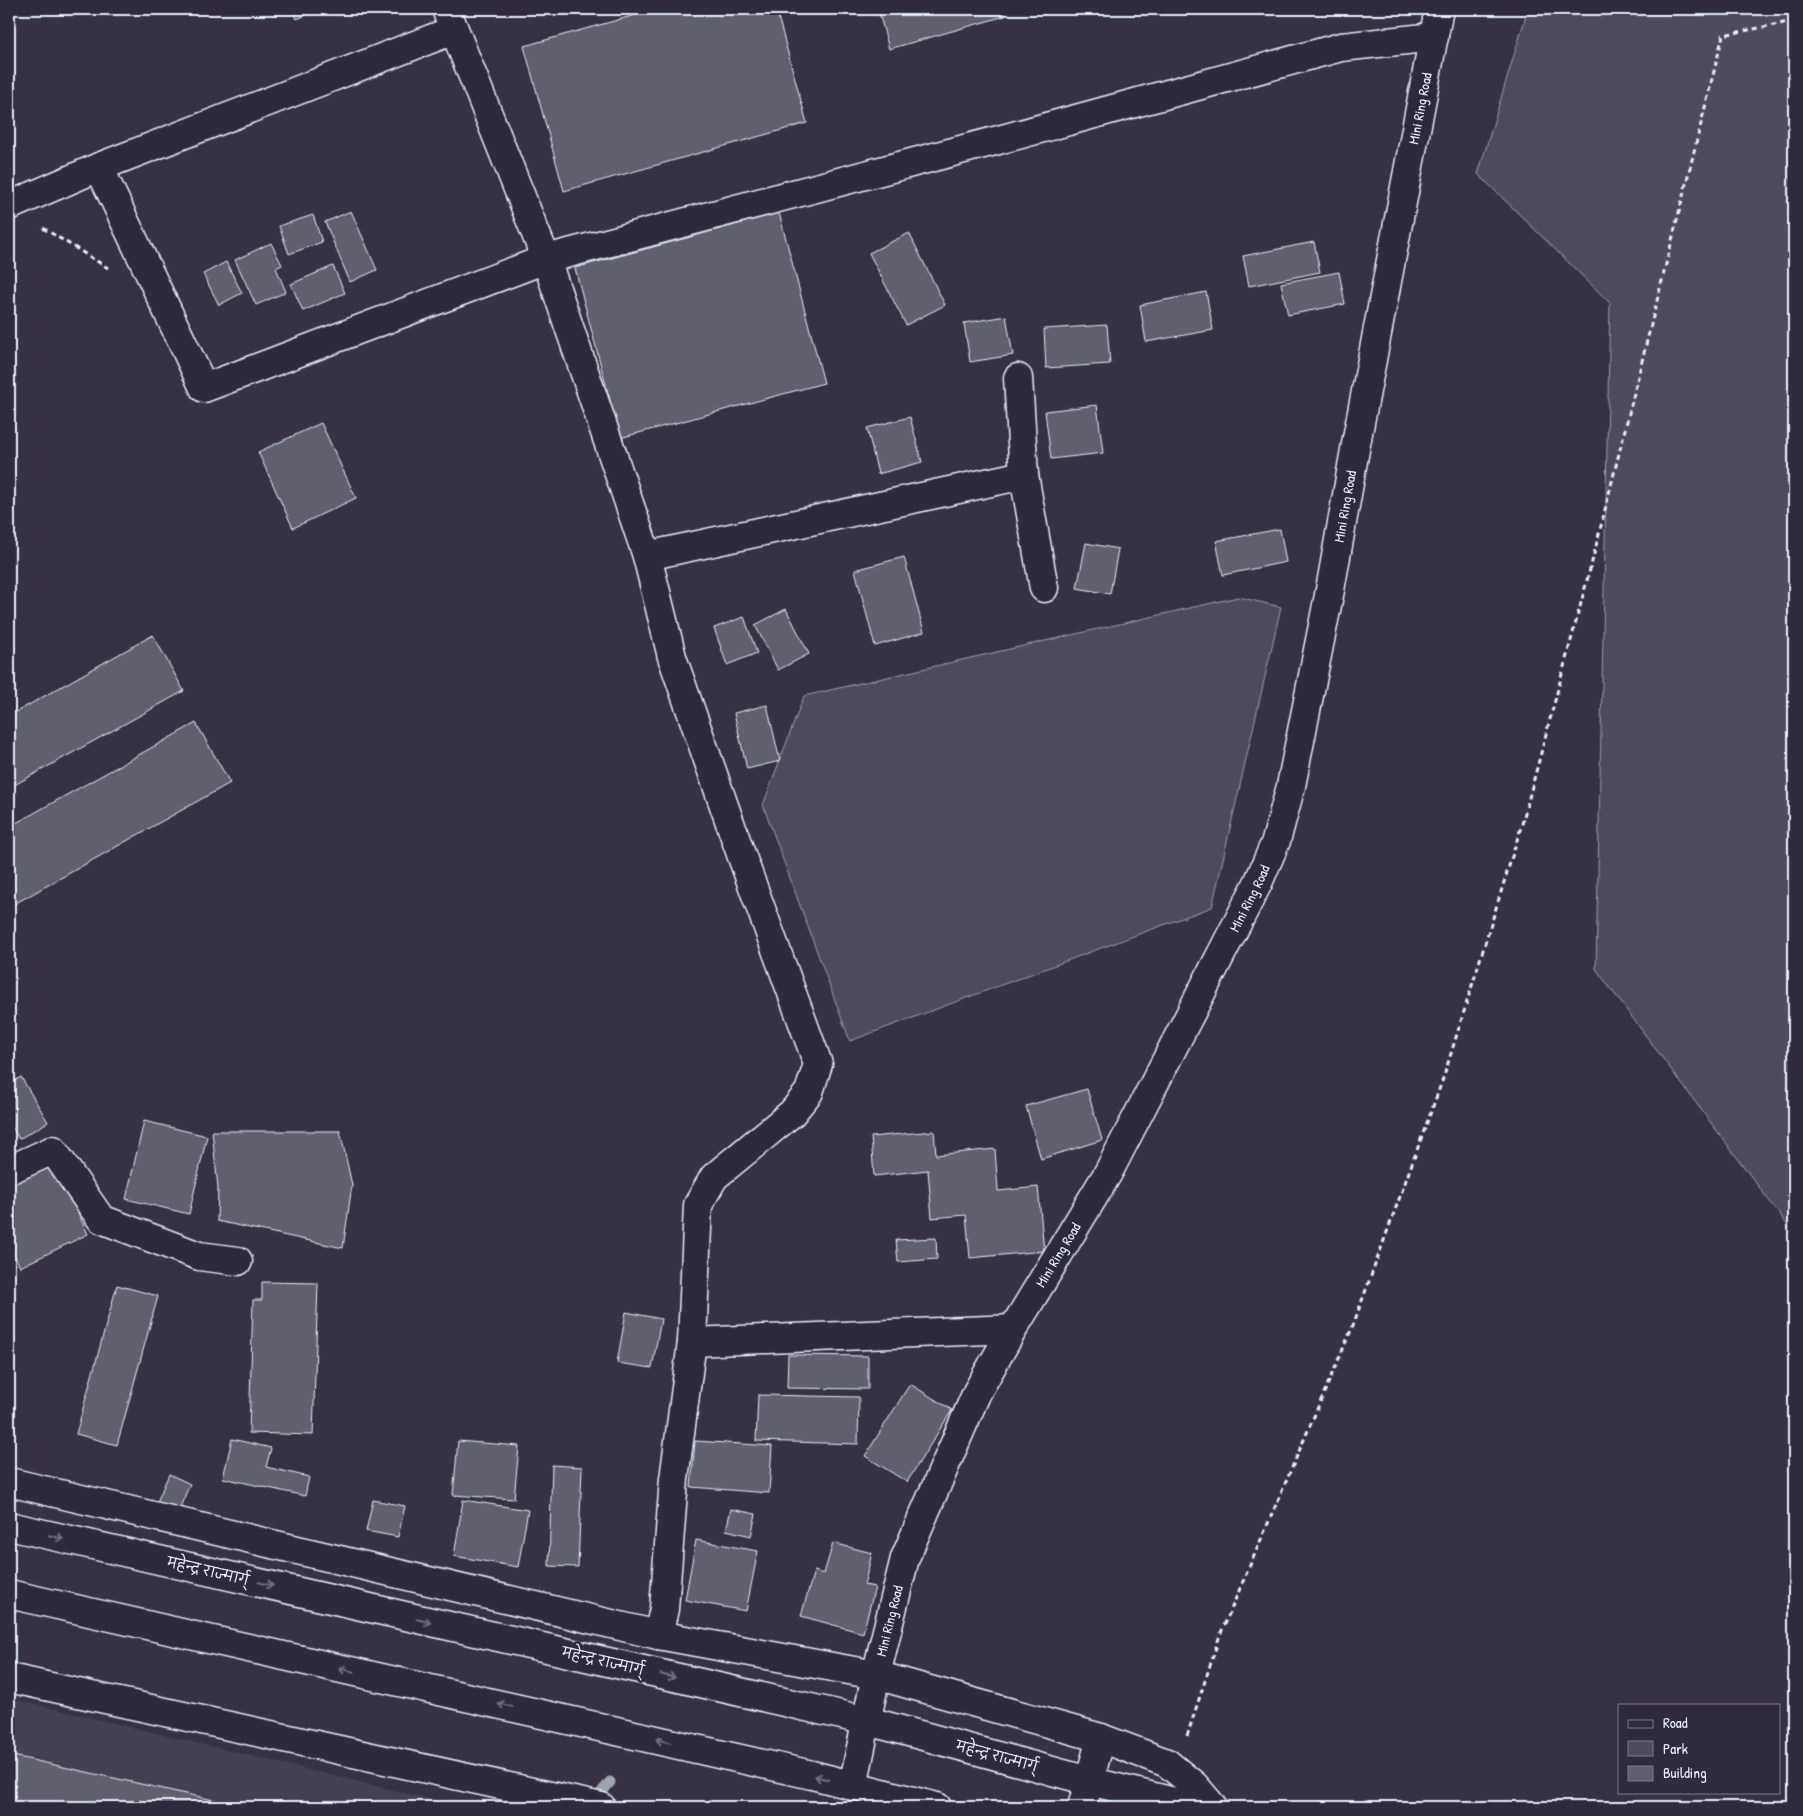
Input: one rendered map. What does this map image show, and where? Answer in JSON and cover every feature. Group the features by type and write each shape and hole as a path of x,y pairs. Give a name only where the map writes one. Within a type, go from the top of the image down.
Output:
{"main road":[{"name":"Mini Ring Road","path":"853,1786 876,1675 905,1558 977,1392 1108,1173 1258,883 1276,840 1291,786 1328,600 1439,9"},
{"path":"9,206 450,20 546,258 647,556 672,657 818,1064 809,1092 792,1113 714,1177 698,1205 692,1342 674,1479 664,1609 658,1636"},
{"path":"99,167 204,388 546,258 1006,138 1342,47 1434,37"},
{"path":"1018,378 1024,475 1044,588"},
{"path":"647,556 1024,475"},
{"path":"9,1170 53,1150 101,1219 199,1256 238,1261"},
{"path":"692,1342 1013,1329"},
{"path":"9,1482 658,1636 876,1675 1101,1738 1167,1763 1195,1786 1213,1807"},
{"name":"महेन्द्र राज्मार्ग्","path":"9,1526 868,1721 1089,1781 1195,1807"},
{"path":"9,1594 552,1716 937,1807"},
{"path":"9,1678 531,1798 601,1807"},
{"path":"1082,1807 1101,1738"}],"path":[{"path":"1176,1770 1220,1635 1352,1328 1444,1076 1524,815 1595,548 1723,34 1794,21"}],"shaded area":[{"path":"9,1698 464,1807 9,1807"}],"green space":[{"path":"1528,9 1794,9 1794,1234 1596,969 1610,303 1478,174"},
{"path":"1238,597 1281,607 1212,907 850,1041 763,805 804,696"}],"building":[{"path":"292,9 320,9 297,19"},
{"path":"657,9 776,9 807,123 564,191 524,46"},
{"path":"878,9 1003,9 1005,16 889,49"},
{"path":"351,211 377,270 350,282 325,222"},
{"path":"779,213 824,383 620,438 575,268"},
{"path":"313,215 322,242 289,254 279,226"},
{"path":"909,233 945,305 906,325 869,253"},
{"path":"1314,242 1320,272 1249,286 1243,256"},
{"path":"271,243 282,265 276,268 286,292 256,305 235,260"},
{"path":"226,262 242,293 219,305 203,274"},
{"path":"333,266 345,293 303,311 291,284"},
{"path":"1339,272 1345,304 1288,315 1281,283"},
{"path":"1206,292 1213,330 1146,342 1140,305"},
{"path":"1006,316 1013,355 970,362 964,323"},
{"path":"1107,325 1110,364 1046,368 1044,329"},
{"path":"1097,405 1103,453 1051,459 1045,411"},
{"path":"910,417 922,462 878,474 867,428"},
{"path":"321,423 356,498 293,528 258,452"},
{"path":"1280,529 1286,562 1223,575 1216,541"},
{"path":"1086,543 1118,549 1110,594 1077,588"},
{"path":"904,557 924,632 875,646 855,570"},
{"path":"786,609 809,654 778,670 755,625"},
{"path":"744,617 757,653 727,665 714,628"},
{"path":"153,635 184,691 9,788 9,716"},
{"path":"767,705 780,761 747,769 734,713"},
{"path":"196,723 230,783 9,907 9,827"},
{"path":"21,1077 48,1122 19,1139 9,1122 9,1084"},
{"path":"1087,1089 1102,1140 1041,1159 1026,1106"},
{"path":"144,1121 207,1136 189,1214 126,1199"},
{"path":"212,1131 340,1131 352,1185 343,1248 217,1221 218,1188"},
{"path":"934,1131 936,1155 995,1149 998,1191 1038,1187 1044,1251 970,1258 966,1215 932,1218 928,1170 874,1176 871,1137"},
{"path":"55,1164 88,1234 20,1267 9,1243 9,1186"},
{"path":"936,1238 937,1259 898,1262 896,1240"},
{"path":"262,1282 318,1283 313,1435 249,1433 253,1300 262,1300"},
{"path":"117,1285 158,1296 117,1445 76,1434"},
{"path":"626,1312 661,1319 652,1368 617,1363"},
{"path":"788,1355 868,1356 868,1389 787,1388"},
{"path":"910,1384 952,1410 907,1482 865,1456"},
{"path":"758,1395 859,1397 858,1444 756,1441"},
{"path":"232,1439 271,1448 266,1467 309,1477 305,1496 223,1478"},
{"path":"458,1441 519,1446 514,1499 453,1495"},
{"path":"695,1441 772,1446 769,1493 691,1487"},
{"path":"552,1465 582,1467 578,1567 549,1566"},
{"path":"169,1474 190,1484 175,1519 154,1509"},
{"path":"373,1500 405,1506 398,1537 366,1531"},
{"path":"463,1500 528,1510 518,1567 454,1556"},
{"path":"731,1509 756,1514 751,1536 726,1530"},
{"path":"696,1540 758,1551 746,1611 685,1600"},
{"path":"833,1543 872,1553 864,1585 875,1587 863,1633 801,1616 814,1571 824,1574"},
{"path":"9,1755 232,1804 233,1807 9,1807"}],"waterway":[{"path":"592,1804 610,1782"}]}
